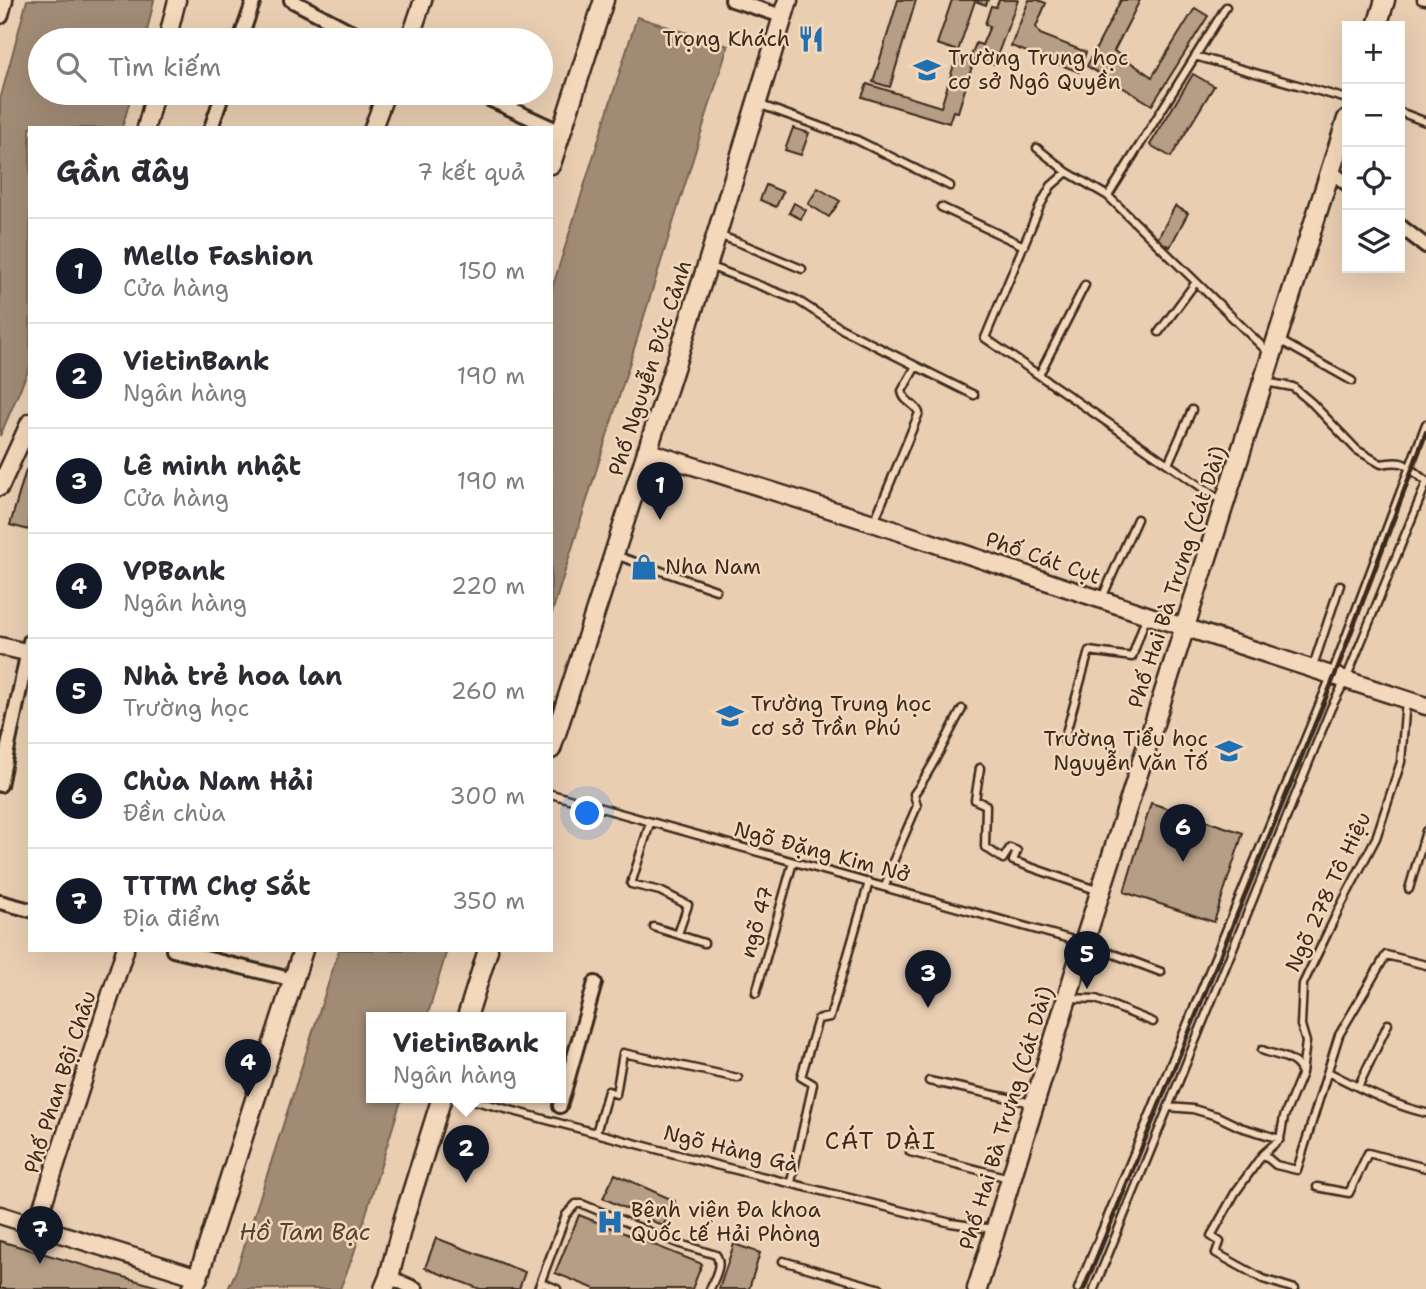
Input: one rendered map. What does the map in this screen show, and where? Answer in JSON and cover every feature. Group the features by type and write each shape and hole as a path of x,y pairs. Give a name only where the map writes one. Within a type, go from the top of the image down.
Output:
{"main road":[{"path":"553,158 604,0"},
{"path":"1379,21 1385,0"},
{"name":"Phố Nguyễn Đức Cảnh","path":"553,743 707,266 785,8"},
{"name":"Phố Hai Bà Trưng (Cát Dài)","path":"977,1289 1100,891 1342,135"},
{"path":"195,1283 302,952"},
{"path":"469,1012 487,952"},
{"path":"386,1283 440,1103"}],"street":[{"path":"0,15 4,0"},
{"path":"170,28 177,0"},
{"path":"244,28 254,0"},
{"path":"291,0 344,28"},
{"path":"413,28 423,0"},
{"path":"732,0 785,8"},
{"path":"147,126 152,105"},
{"path":"212,126 219,105"},
{"path":"374,126 382,105"},
{"path":"502,105 548,126"},
{"path":"553,128 561,132"},
{"path":"1331,171 1342,180"},
{"path":"1405,230 1426,246"},
{"path":"0,487 28,426"},
{"name":"Phố Cát Cụt","path":"646,451 873,523 1426,706"},
{"path":"0,646 28,649"},
{"path":"0,785 28,654"},
{"path":"0,902 28,909"},
{"name":"Phố Phan Bội Châu","path":"36,1226 124,952"},
{"path":"181,952 294,980"},
{"path":"566,1061 595,982"},
{"path":"0,1214 195,1283"},
{"path":"386,1283 416,1289"}],"lane":[{"path":"1108,196 1226,7"},
{"path":"1195,56 1342,98"},
{"path":"756,103 857,140 950,186"},
{"path":"1405,113 1426,122"},
{"path":"1037,148 1067,172 1108,196 1196,282 1274,348 1352,381"},
{"path":"1067,172 1051,186 1040,206 985,338 1224,503"},
{"path":"941,206 1024,246"},
{"path":"716,234 802,270"},
{"path":"707,266 797,300 842,329 974,395"},
{"path":"1159,332 1196,282"},
{"path":"1039,375 1085,285"},
{"path":"873,523 919,413 903,396 902,391 916,366"},
{"path":"1078,1289 1339,677 1426,482 1410,467 1398,461 1381,464 1357,450 1293,387 1263,381"},
{"path":"1168,464 1192,410"},
{"path":"1094,1289 1331,708 1339,677 1426,424"},
{"path":"1101,600 1137,519"},
{"path":"613,555 716,590"},
{"path":"1312,668 1340,585"},
{"path":"1064,740 1089,651 1132,657 1147,615"},
{"name":"Ngõ 278 Tô Hiệu","path":"1280,1139 1284,1116 1302,1073 1306,1042 1301,1025 1303,984 1376,838 1401,762 1406,699"},
{"path":"885,887 917,806 914,794 929,773 962,709"},
{"path":"981,768 975,800 986,806 985,847 1003,859 1010,848 1017,851 1013,861 1100,891"},
{"name":"Ngõ Đặng Kim Nở","path":"553,795 1084,943 1161,972"},
{"path":"650,822 631,884 660,891 688,905 678,934"},
{"path":"1409,889 1426,831"},
{"name":"ngõ 47","path":"756,993 793,862"},
{"path":"792,1182 813,1084 801,1077 818,1018 830,1017 869,883"},
{"path":"654,927 704,943"},
{"path":"1263,1154 1276,1165 1297,1170 1339,1035 1386,955 1426,965"},
{"path":"1067,998 1096,999 1153,1022"},
{"path":"1358,1087 1388,1024"},
{"path":"1262,1050 1285,1057 1298,1065 1302,1073"},
{"path":"596,1133 608,1091 616,1094 624,1053 738,1078"},
{"path":"1328,1072 1406,1108 1426,1113"},
{"path":"929,1081 1034,1103"},
{"name":"Ngõ Hàng Gà","path":"484,1103 716,1165 951,1223 995,1230"},
{"path":"1168,1107 1193,1109 1280,1139"},
{"path":"1280,1139 1263,1154 1235,1193 1210,1236 1220,1242 1216,1253 1263,1279 1295,1289"},
{"path":"910,1152 1011,1179"},
{"path":"1317,1187 1349,1193 1368,1153 1426,1168"},
{"path":"557,1289 540,1286 566,1215 576,1205 582,1204 677,1243 716,1255 719,1265 710,1289"},
{"path":"783,1261 881,1289"}],"water":[{"path":"27,0 154,0 148,28 28,28 28,105 129,105 123,126 28,126 28,371 0,436 0,100"},
{"path":"637,17 728,46 553,610 553,286"},
{"name":"Hồ Tam Bạc","path":"338,952 446,952 428,1012 366,1012 366,1103 400,1103 353,1256 340,1289 228,1289 237,1269"}],"building":[{"path":"898,0 916,0 890,87 873,82"},
{"path":"952,0 988,0 986,5 975,1 958,51 937,44"},
{"path":"999,0 1018,0 994,64 971,56 976,43 982,45 990,26 985,24 991,6 996,7"},
{"path":"1029,0 1046,3 1036,27 1040,34 1086,52 1079,72 1011,46"},
{"path":"1121,0 1140,0 1114,51 1152,77 1195,8 1208,16 1152,105 1087,66"},
{"path":"957,55 974,60 958,112 953,111 949,123 862,97 867,84 941,107"},
{"path":"1193,74 1214,86 1171,157 1150,145"},
{"path":"793,128 809,133 801,155 785,150"},
{"path":"766,185 783,192 776,207 760,200"},
{"path":"818,188 840,201 829,217 808,204"},
{"path":"794,203 806,210 801,219 789,213"},
{"path":"1175,206 1188,213 1170,247 1157,240"},
{"path":"26,470 28,470 28,530 10,525"},
{"path":"1151,803 1243,833 1214,922 1124,892"},
{"path":"615,1174 675,1201 663,1226 603,1198"},
{"path":"579,1215 702,1264 692,1289 595,1289 555,1273"},
{"path":"436,1238 525,1272 519,1289 480,1289 425,1268"},
{"path":"0,1241 162,1288 162,1289 0,1289"},
{"path":"734,1244 760,1253 749,1289 719,1289"}],"railway":[{"path":"1084,1289 1335,675 1426,432"}],"place":[{"name":"Trọng Khách","path":"811,39"},
{"name":"Trường Trung học cơ sở Ngô Quyền","path":"927,70"},
{"name":"Mello Fashion","path":"660,520"},
{"name":"Nha Nam","path":"644,567"},
{"name":"Trường Trung học cơ sở Trần Phú","path":"730,716"},
{"name":"Trường Tiểu học Nguyễn Văn Tố","path":"1229,751"},
{"name":"Chùa Nam Hải","path":"1183,862"},
{"name":"Nhà trẻ hoa lan","path":"1087,989"},
{"name":"Lê minh nhật","path":"928,1008"},
{"name":"VPBank","path":"248,1097"},
{"name":"VietinBank","path":"466,1183"},
{"name":"Bệnh viện Đa khoa Quốc tế Hải Phòng","path":"610,1222"},
{"name":"TTTM Chợ Sắt","path":"40,1264"}],"district":[{"name":"CÁT DÀI","path":"881,1141"}]}
